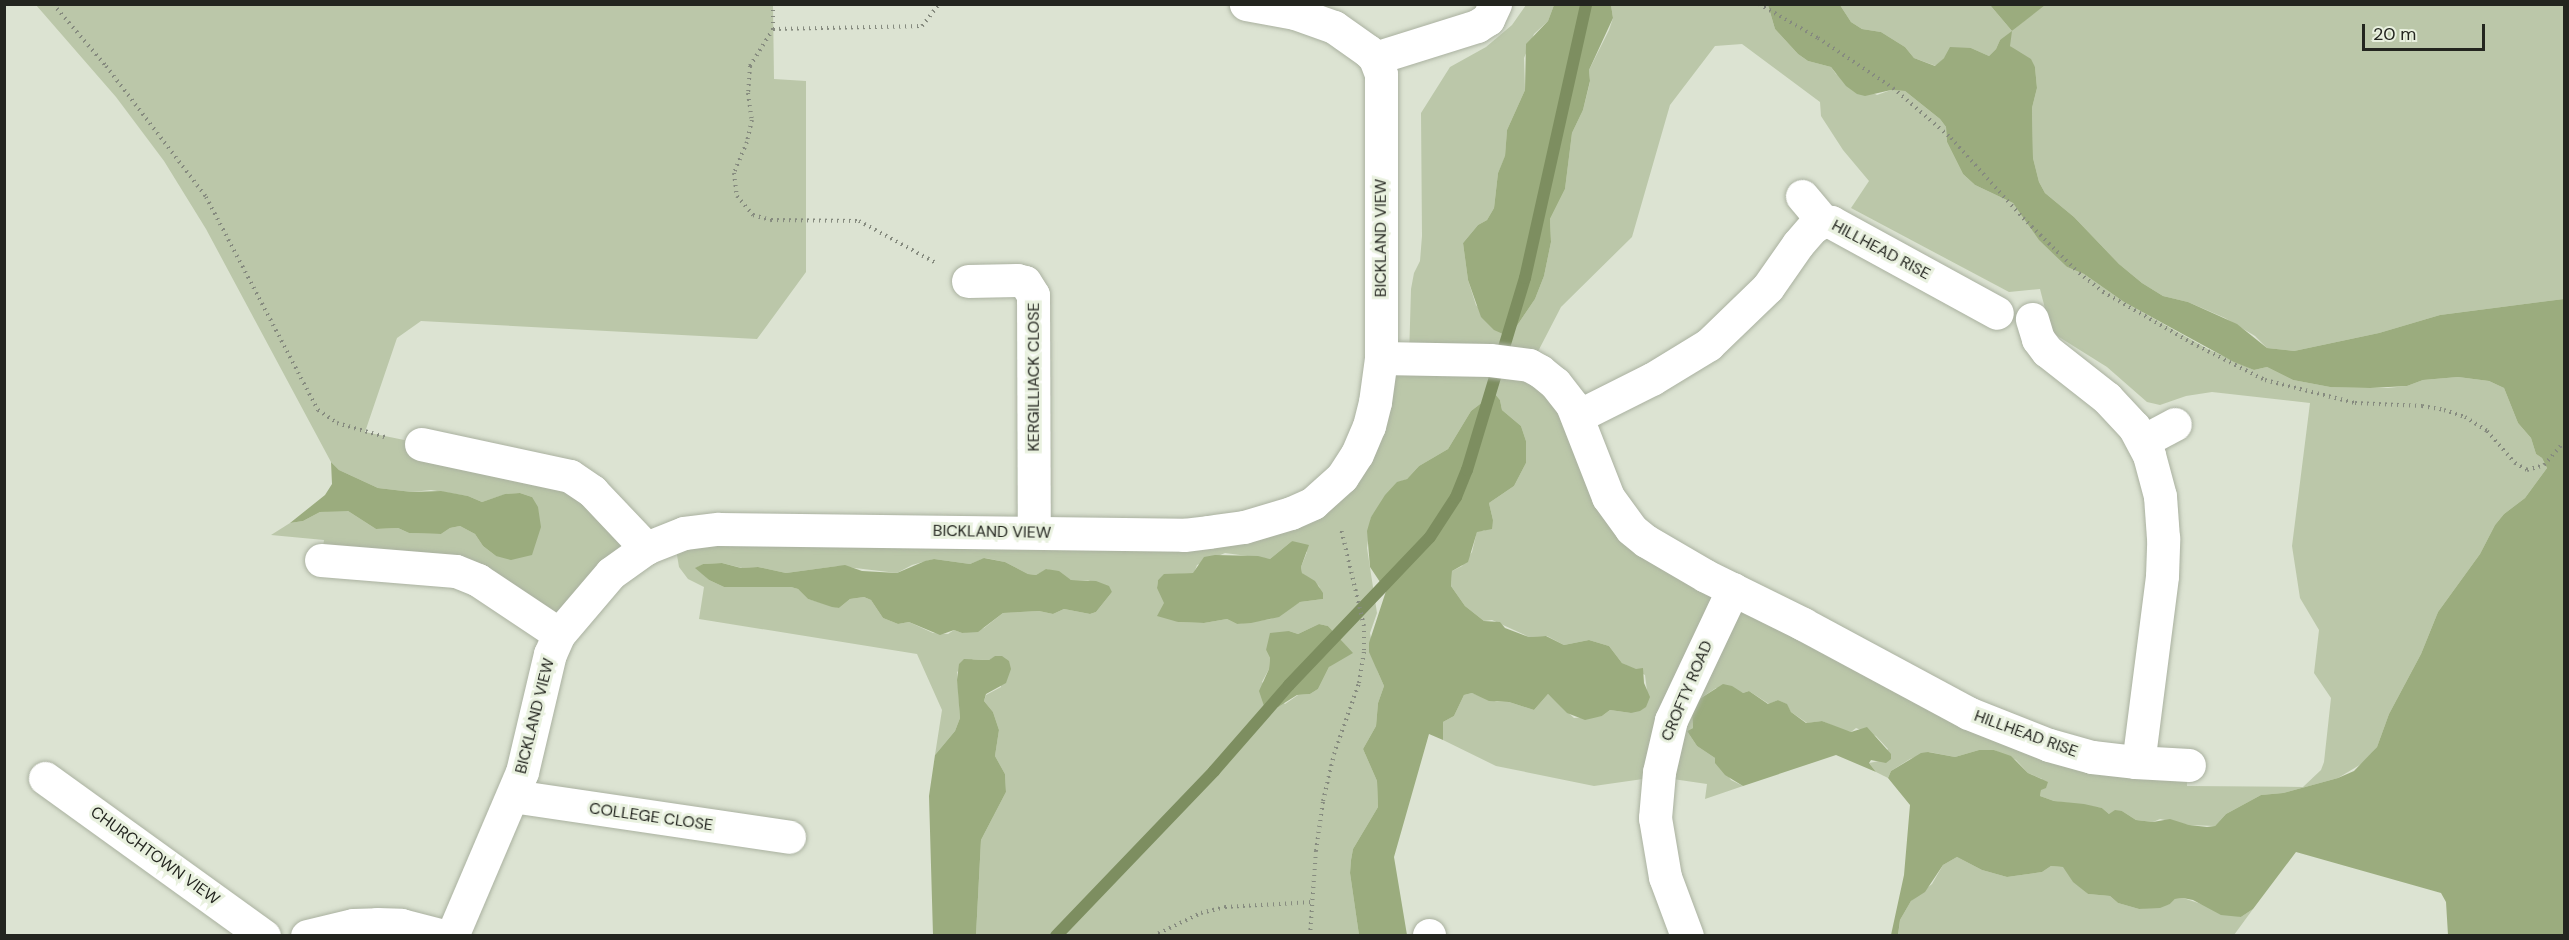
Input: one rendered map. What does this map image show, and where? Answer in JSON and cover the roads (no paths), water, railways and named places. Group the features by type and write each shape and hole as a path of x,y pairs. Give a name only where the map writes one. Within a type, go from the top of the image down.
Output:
{"street":[{"path":"1246,4 1276,8 1313,18 1346,34 1375,58 1477,26 1488,20 1495,4"},
{"name":"BICKLAND VIEW","path":"452,936 513,796 531,742 550,654 559,634 611,573 646,548 684,533 719,529 1176,535 1208,532 1269,520 1313,503 1331,489 1351,465 1369,426 1381,358 1382,83 1375,58"},
{"path":"1802,196 1823,221"},
{"name":"HILLHEAD RISE","path":"1578,416 1652,380 1708,345 1768,287 1813,227 1823,221 1831,222 1997,313"},
{"name":"KERGILLIACK CLOSE","path":"968,280 1017,280 1024,282 1033,295 1034,532"},
{"path":"2032,319 2038,339 2047,351 2116,406 2143,441 2153,465 2160,496 2163,548 2149,683 2139,756 2135,762"},
{"name":"HILLHEAD RISE","path":"1381,358 1501,361 1528,365 1548,376 1563,392 1578,416 1599,479 1608,497 1631,529 1671,556 1998,726 2092,757 2189,765"},
{"path":"2143,441 2175,424"},
{"path":"421,444 570,476 592,491 646,548"},
{"path":"321,560 456,571 478,580 559,634"},
{"name":"CROFTY ROAD","path":"1687,936 1665,877 1655,818 1659,772 1671,720 1733,589"},
{"name":"CHURCHTOWN VIEW","path":"45,778 264,936"},
{"name":"COLLEGE CLOSE","path":"513,796 789,837"},
{"path":"308,936 353,925 377,924 401,925 444,936"}],"waterway":[{"path":"1056,936 1214,771 1289,685 1430,537 1456,497 1467,470 1525,278 1586,4"}]}
